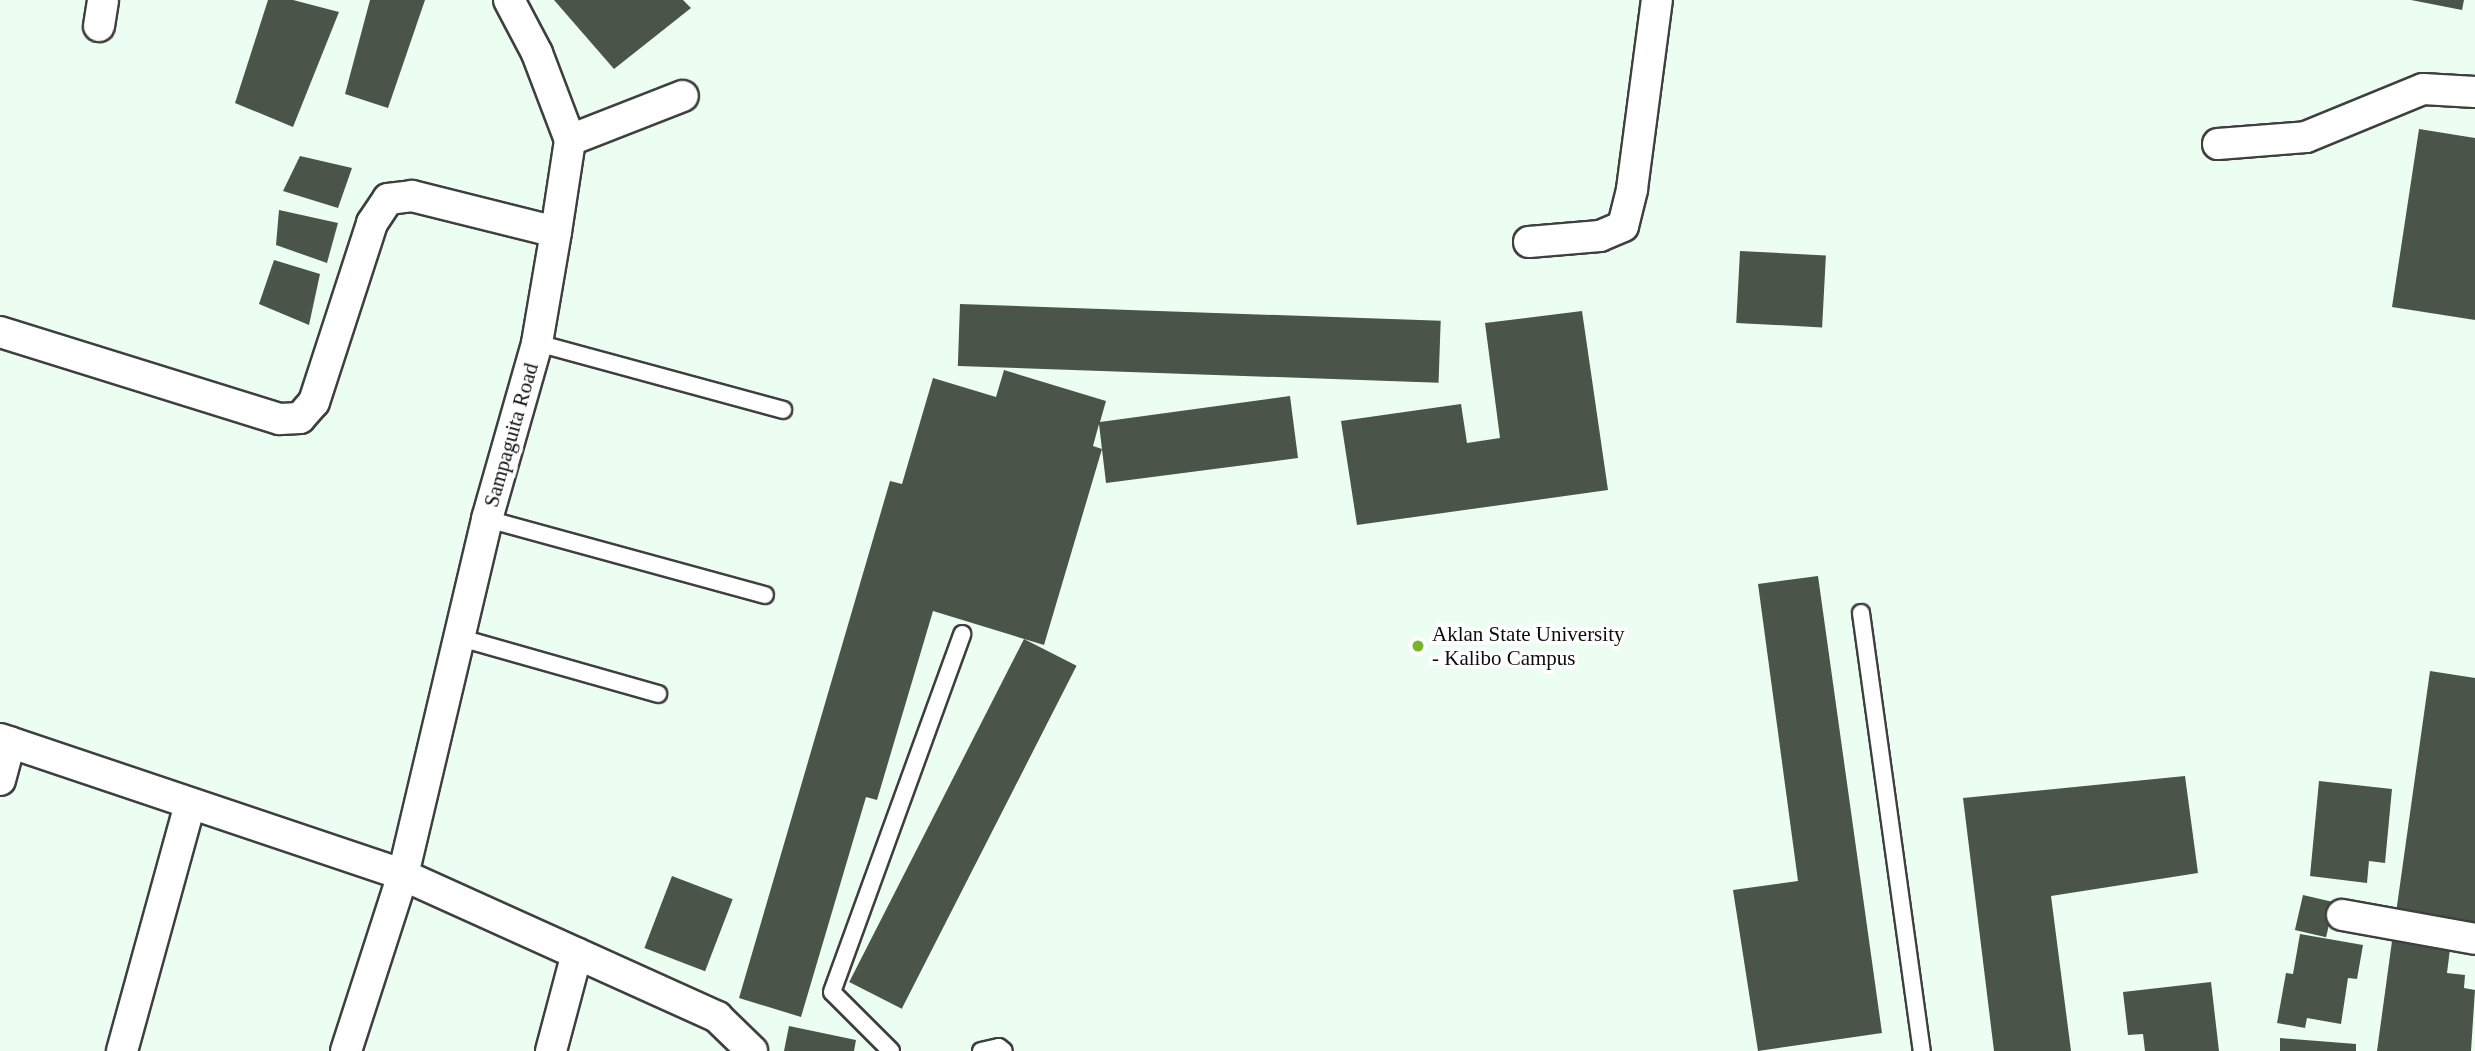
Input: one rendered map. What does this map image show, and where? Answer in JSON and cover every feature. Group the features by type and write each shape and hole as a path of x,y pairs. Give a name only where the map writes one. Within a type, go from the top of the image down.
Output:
{"street":[{"name":"Sampaguita Road","path":"346,1051 402,875 457,637 537,343 556,232 570,139 537,53 509,0"},
{"path":"1529,243 1600,236 1623,226 1632,189 1657,0"},
{"path":"2218,144 2306,137 2423,89 2475,92"},
{"path":"570,139 684,96"},
{"path":"0,332 280,419 300,418 314,402 372,223 388,199 412,196 556,232"},
{"path":"0,780 5,741 402,875 717,1017 752,1051"},
{"path":"122,1051 190,804"},
{"path":"2342,915 2475,939"},
{"path":"551,1051 577,953"}],"lane":[{"path":"537,343 783,410"},
{"path":"487,519 765,595"},
{"path":"1861,613 1922,1051"},
{"path":"891,1051 832,992 962,634"},
{"path":"457,637 657,694"},
{"path":"981,1051 999,1047 1004,1051"}],"building":[{"path":"268,0 293,0 339,12 293,127 235,103"},
{"path":"370,0 425,0 388,108 345,94"},
{"path":"554,0 683,0 691,8 614,69"},
{"path":"2411,0 2464,0 2462,10"},
{"path":"2419,129 2475,138 2475,320 2392,307"},
{"path":"300,156 352,168 338,208 283,191"},
{"path":"279,210 338,223 327,263 276,245"},
{"path":"1740,251 1826,256 1822,327 1736,323"},
{"path":"274,260 320,274 309,325 259,304"},
{"path":"960,304 1441,321 1439,383 958,366"},
{"path":"1582,311 1608,490 1357,525 1341,421 1461,404 1467,443 1500,438 1485,323"},
{"path":"1004,370 1106,401 1100,422 1290,396 1298,458 1106,483 1102,449 1044,645 933,611 877,800 866,797 801,1017 739,998 890,481 902,484 933,378 996,397","holes":["1099,424 1102,449 1093,446"]},
{"path":"1818,576 1882,1033 1758,1051 1733,890 1798,881 1758,584"},
{"path":"1024,639 1077,666 902,1009 849,982"},
{"path":"2430,671 2475,678 2475,924 2396,913"},
{"path":"2185,776 2198,873 2051,896 2071,1051 1994,1051 1963,798"},
{"path":"2319,781 2392,789 2385,863 2369,861 2367,883 2310,876"},
{"path":"672,876 733,899 705,971 644,948"},
{"path":"2303,895 2334,902 2326,937 2295,930"},
{"path":"2300,934 2363,945 2357,979 2348,978 2341,1024 2307,1018 2305,1028 2277,1023 2286,973 2293,974"},
{"path":"2392,941 2450,949 2447,973 2465,975 2464,988 2475,990 2471,1051 2377,1051"},
{"path":"2211,982 2219,1051 2145,1051 2143,1034 2128,1035 2123,992"},
{"path":"789,1026 856,1040 854,1051 784,1051"},
{"path":"2280,1038 2356,1044 2356,1051 2280,1051"}],"place":[{"name":"Aklan State University - Kalibo Campus","path":"1418,646"}]}
